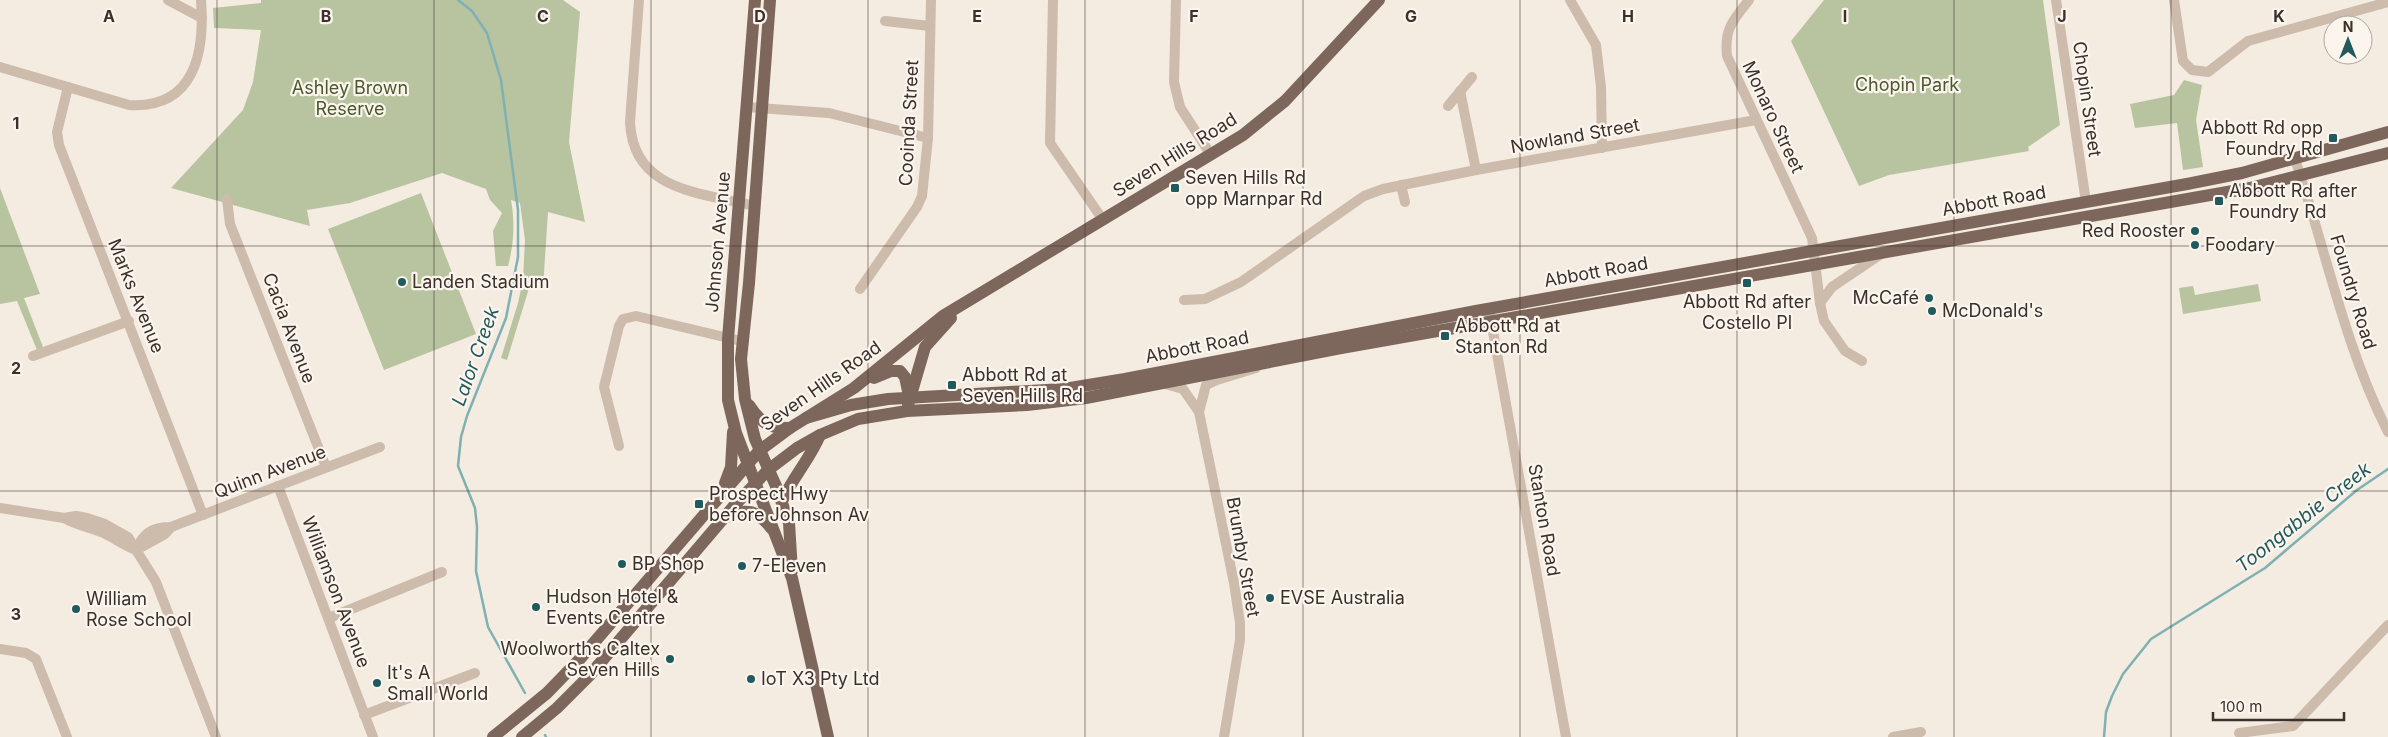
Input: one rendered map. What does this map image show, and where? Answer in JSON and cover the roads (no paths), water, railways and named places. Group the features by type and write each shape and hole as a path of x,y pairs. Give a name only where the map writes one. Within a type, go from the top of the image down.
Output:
{"main road":[{"name":"Johnson Avenue","path":"755,0 727,372 731,414 792,578"},
{"name":"Johnson Avenue","path":"770,0 749,283 741,341 742,378 745,399 759,451 782,502 790,538 792,578"},
{"name":"Seven Hills Road","path":"493,737 547,693 579,660 759,451 790,428 854,388 943,316 963,306 1243,135 1285,101 1379,0"},
{"name":"Abbott Road","path":"806,418 865,402 1064,389 1117,381 1489,308 2242,173 2388,132"},
{"name":"Abbott Road","path":"820,435 858,420 906,411 1052,403 1161,384 1492,322 2250,188 2388,153"},
{"name":"Seven Hills Road","path":"906,411 925,347 963,306"},
{"path":"854,388 896,370 905,377 910,398"},
{"path":"745,399 758,418 768,426 790,428"},
{"path":"720,495 731,467 733,456 731,414"},
{"path":"522,737 557,708 589,676 756,482 768,470 797,448 820,435"},
{"path":"782,502 789,486 812,455 820,435"},
{"path":"724,519 739,512 751,511 763,518 777,536"},
{"path":"792,578 828,737"}],"street":[{"path":"168,0 202,18"},
{"path":"0,67 129,104 143,105 166,98 184,84 192,74 202,35 201,0"},
{"path":"639,0 630,122 631,138 636,154 644,167 660,179 754,206"},
{"name":"Cooinda Street","path":"860,289 918,207 922,196 928,138 932,0"},
{"path":"1053,0 1050,143 1103,220"},
{"path":"1570,0 1596,46 1600,87 1602,148"},
{"name":"Monaro Street","path":"1749,0 1731,23 1725,39 1727,56 1812,238 1824,321 1845,351 1862,362"},
{"name":"Chopin Street","path":"2056,0 2086,202"},
{"path":"2174,0 2183,61 2192,70 2208,72 2248,41 2376,3 2388,2"},
{"path":"1179,2 1174,82 1180,107 1211,155"},
{"path":"885,21 930,26"},
{"path":"1448,106 1472,76"},
{"name":"Marks Avenue","path":"68,87 57,132 59,145 203,514"},
{"path":"1460,90 1476,170"},
{"path":"746,107 829,113 928,138"},
{"name":"Nowland Street","path":"1184,300 1206,299 1241,282 1364,196 1383,189 1476,170 1756,120"},
{"name":"Foundry Road","path":"2295,159 2339,309 2357,360 2388,432"},
{"path":"1401,185 1405,202"},
{"name":"Cacia Avenue","path":"227,199 230,224 326,467"},
{"path":"1820,303 1832,286 1880,256 1881,253"},
{"name":"Stanton Road","path":"1489,308 1566,737"},
{"path":"619,446 604,384 619,326 622,321 629,316 636,316 741,341"},
{"path":"33,356 129,321"},
{"name":"Brumby Street","path":"1198,412 1206,385 1244,373 1265,363"},
{"name":"Brumby Street","path":"1161,384 1176,386 1183,390 1198,412 1234,582 1240,624 1240,640 1224,737"},
{"name":"Quinn Avenue","path":"136,550 165,534 171,526 380,447"},
{"name":"Williamson Avenue","path":"278,486 373,737"},
{"path":"0,508 64,518 76,516 105,524 128,537 156,582 216,737"},
{"path":"329,618 442,572"},
{"path":"2239,733 2294,726 2388,625"},
{"path":"0,649 26,653 36,659 67,737"},
{"path":"364,715 475,673"},
{"path":"1893,737 1921,732"}],"waterway":[{"name":"Lalor Creek","path":"458,0 472,11 487,33 501,80 518,210 518,257 506,318 467,416 461,437 458,466 475,508 477,527 476,571 488,627 525,693"},
{"name":"Toongabbie Creek","path":"2104,737 2106,712 2112,696 2123,674 2151,639 2265,568 2357,490 2388,469"}],"place":[{"name":"Abbott Rd opp Foundry Rd","path":"2333,138"},
{"name":"Seven Hills Rd opp Marnpar Rd","path":"1175,188"},
{"name":"Abbott Rd after Foundry Rd","path":"2219,201"},
{"name":"Red Rooster","path":"2195,231"},
{"name":"Foodary","path":"2195,245"},
{"name":"Landen Stadium","path":"402,282"},
{"name":"Abbott Rd after Costello Pl","path":"1747,283"},
{"name":"McCafé","path":"1929,298"},
{"name":"McDonald's","path":"1932,311"},
{"name":"Abbott Rd at Stanton Rd","path":"1445,336"},
{"name":"Abbott Rd at Seven Hills Rd","path":"952,385"},
{"name":"Prospect Hwy before Johnson Av","path":"699,504"},
{"name":"BP Shop","path":"622,564"},
{"name":"7-Eleven","path":"742,566"},
{"name":"EVSE Australia","path":"1270,598"},
{"name":"Hudson Hotel & Events Centre","path":"536,607"},
{"name":"William Rose School","path":"76,609"},
{"name":"Woolworths Caltex Seven Hills","path":"670,659"},
{"name":"IoT X3 Pty Ltd","path":"751,679"},
{"name":"It's A Small World","path":"377,683"}],"park label":[{"name":"Chopin Park","path":"1907,85"},
{"name":"Ashley Brown Reserve","path":"350,98"}]}
